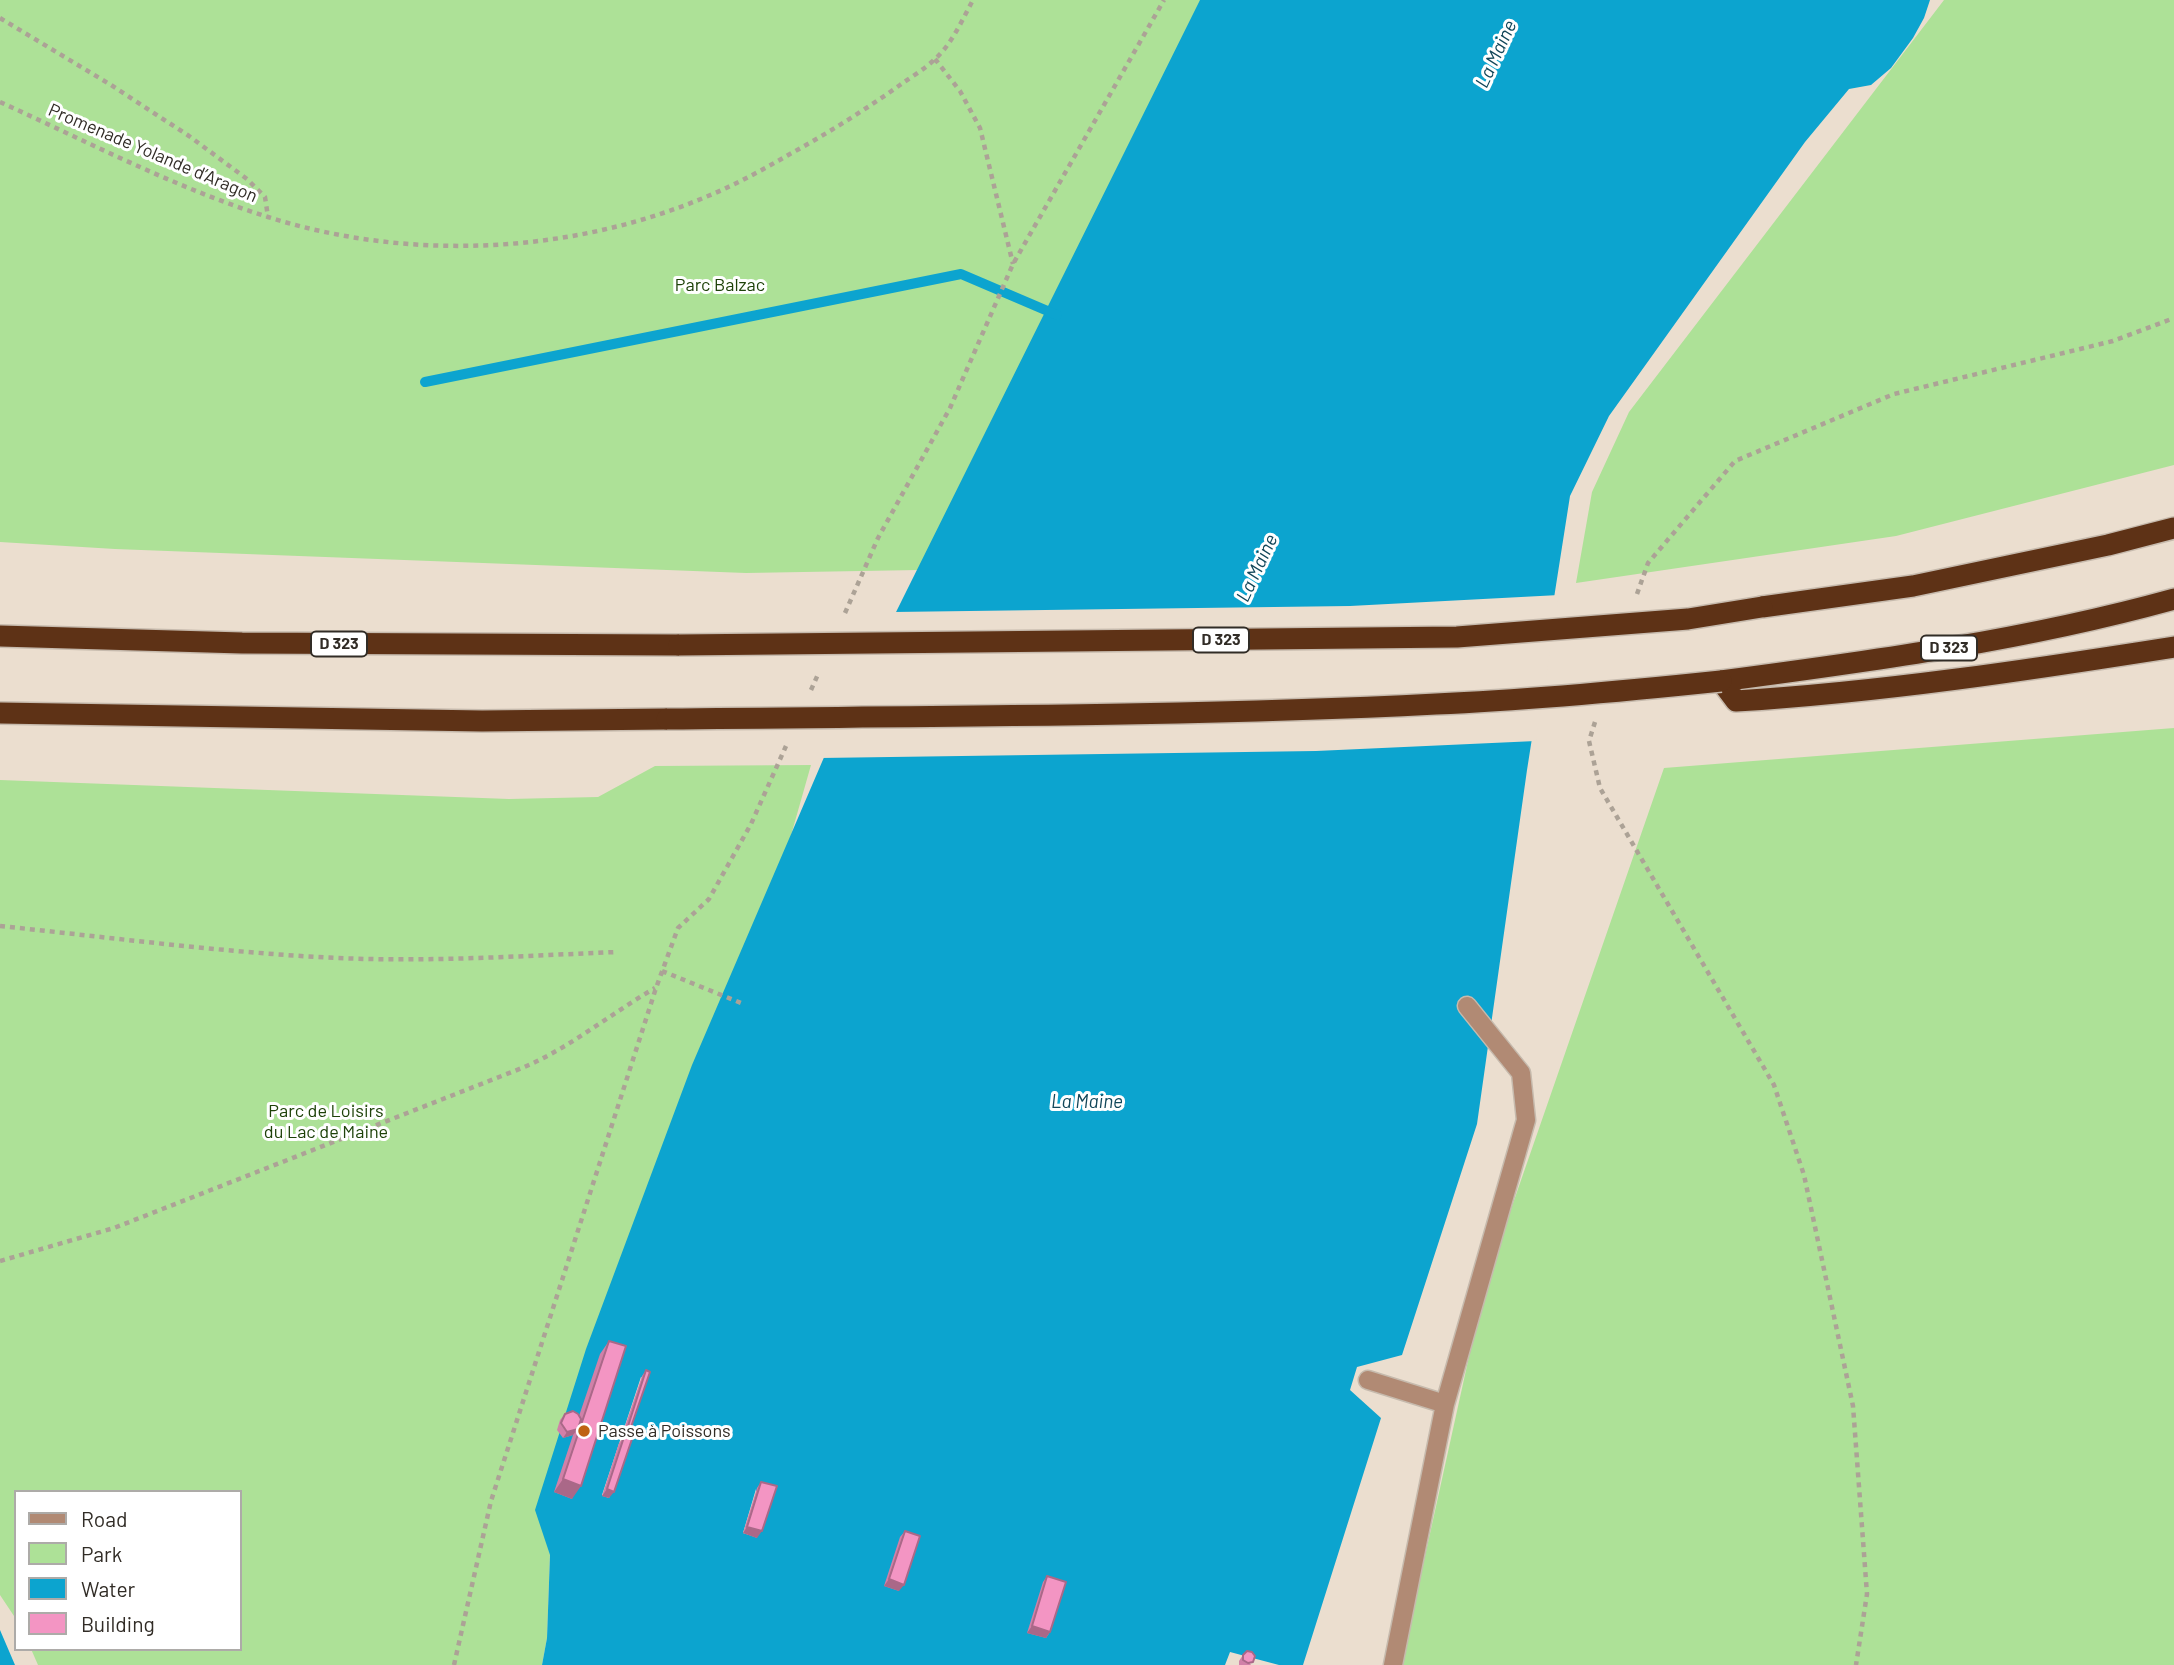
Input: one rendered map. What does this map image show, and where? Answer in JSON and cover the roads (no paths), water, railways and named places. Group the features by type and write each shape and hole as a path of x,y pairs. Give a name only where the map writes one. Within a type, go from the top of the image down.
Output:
{"highway":[{"name":"D 323","path":"0,636 242,643 679,645 1457,637 1688,619 1913,586 2108,545 2174,528"},
{"name":"D 323","path":"0,713 482,721 1188,712 1436,704 1599,693 1721,681 1877,660 2008,637 2174,598"},
{"path":"1721,681 1736,701 1828,695 2041,668 2174,647"}],"lane":[{"path":"1392,1665 1445,1404 1526,1121 1521,1073 1467,1006"},
{"path":"1368,1380 1445,1404"}],"water":[{"name":"La Maine","path":"1200,0 1930,0 1913,38 1891,68 1871,85 1849,89 1805,142 1609,416 1570,496 1527,770 1477,1124 1402,1355 1357,1367 1350,1390 1381,1418 1303,1665 1279,1665 1230,1652 1225,1665 542,1665 547,1638 550,1555 535,1510 586,1349 692,1065 825,755","holes":["641,1377 645,1379 623,1444 609,1498 602,1495","756,1489 757,1537 743,1533"]},
{"path":"0,1630 15,1665 0,1665"}],"waterway":[{"path":"425,382 961,274 1057,315"}],"place":[{"name":"Passe à Poissons","path":"584,1431"}],"park label":[{"name":"Parc Balzac","path":"720,285"},
{"name":"Parc de Loisirs du Lac de Maine","path":"326,1121"}]}
